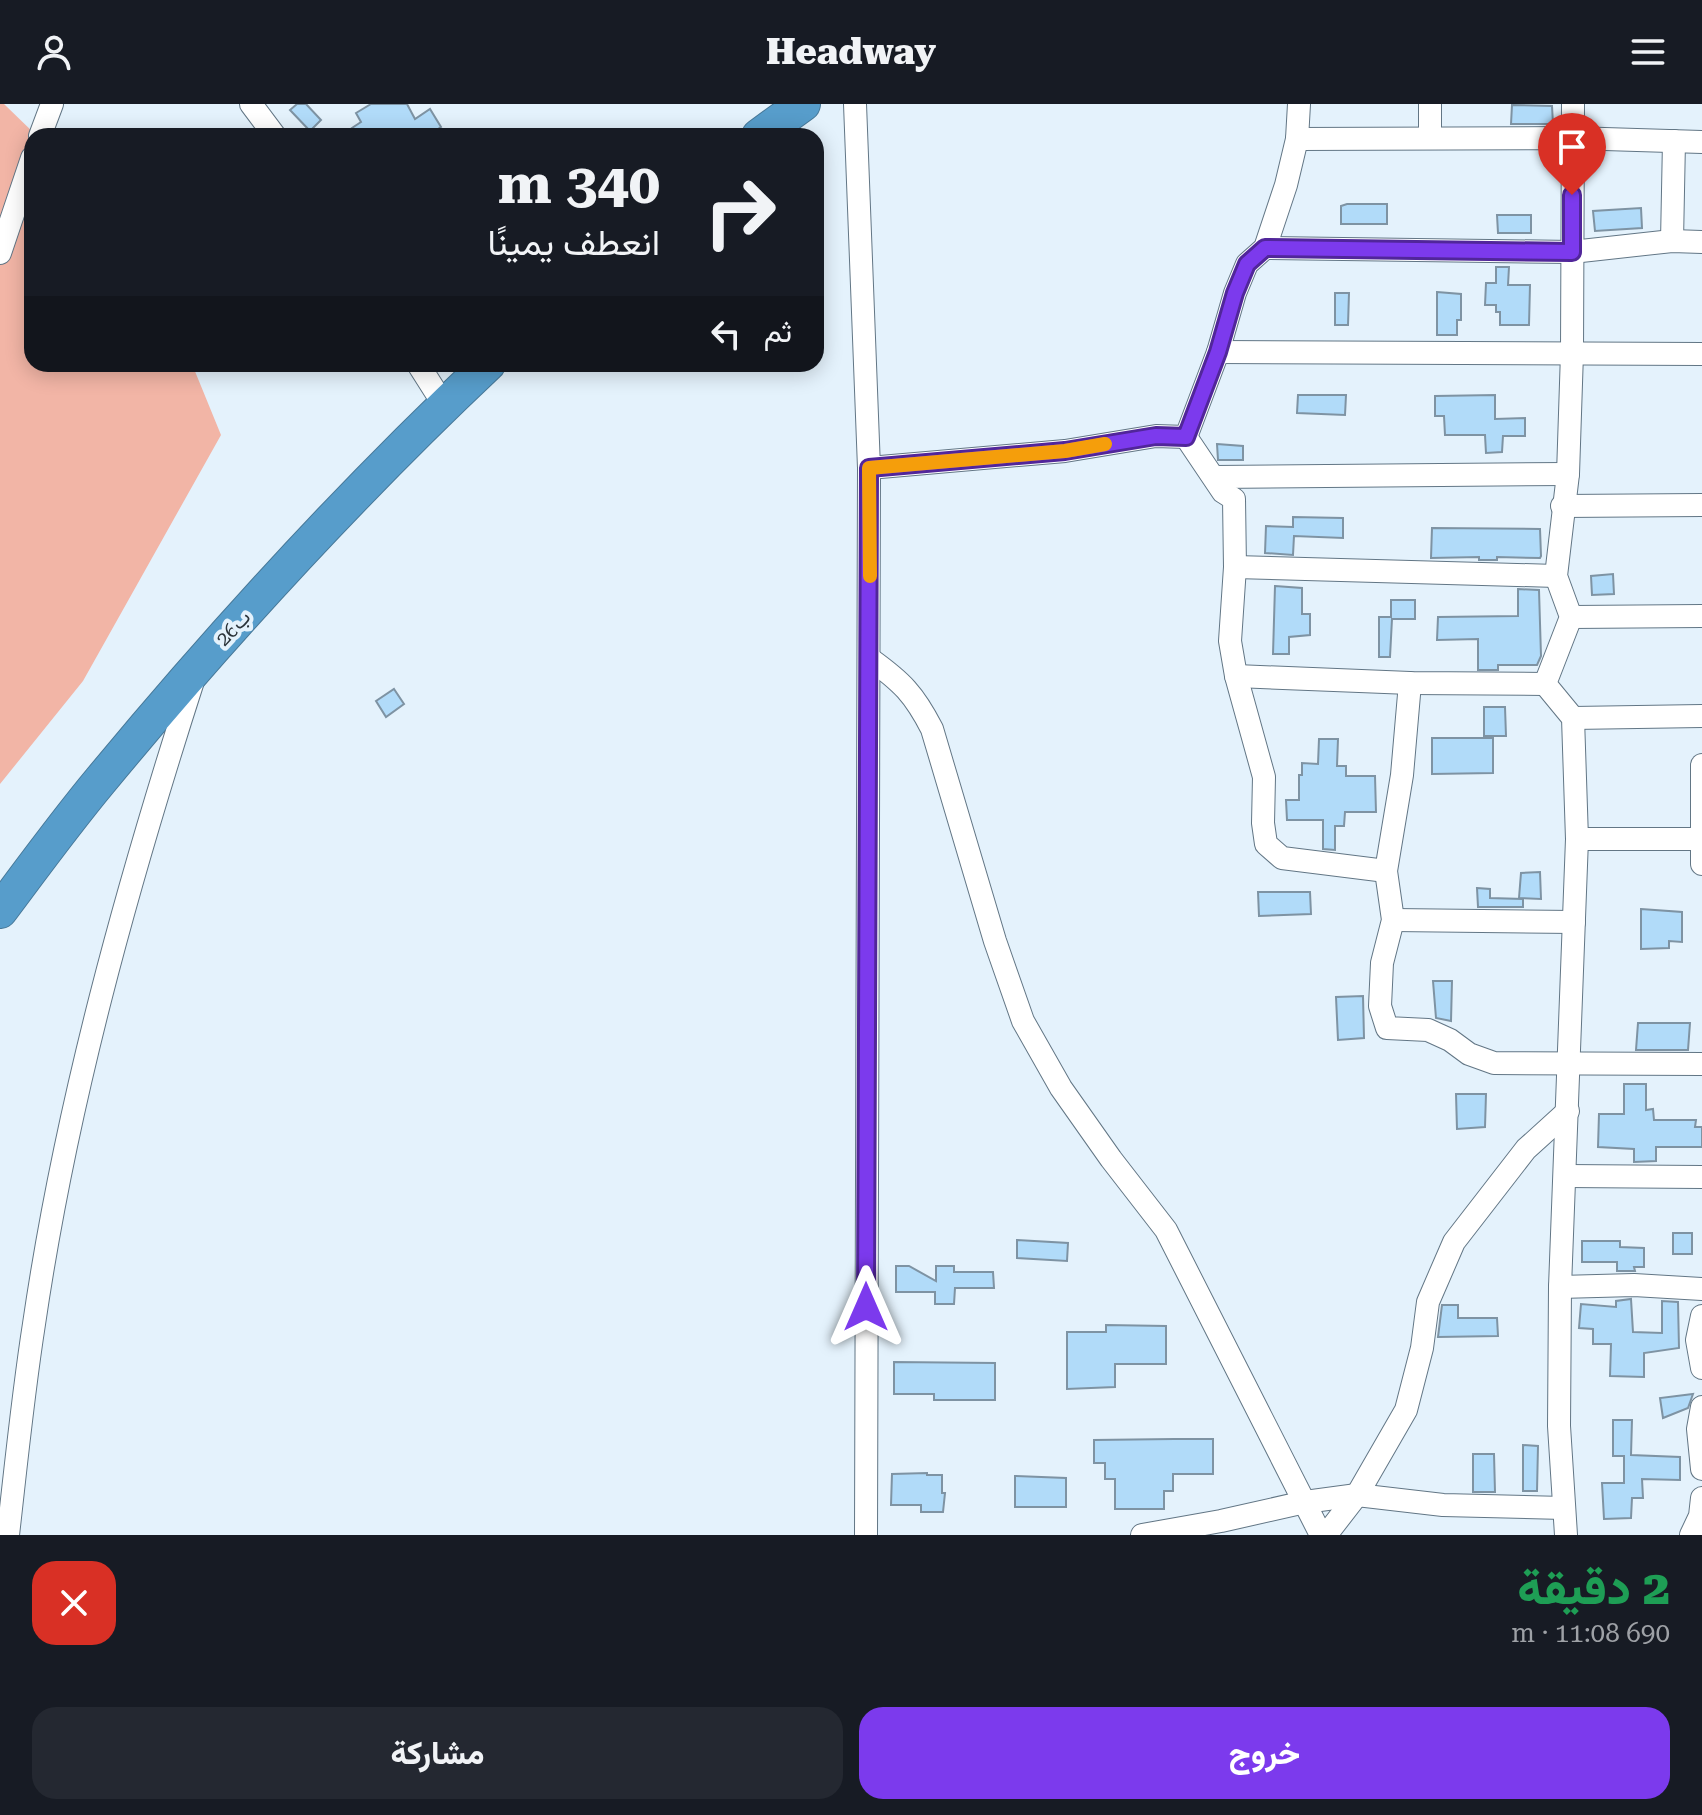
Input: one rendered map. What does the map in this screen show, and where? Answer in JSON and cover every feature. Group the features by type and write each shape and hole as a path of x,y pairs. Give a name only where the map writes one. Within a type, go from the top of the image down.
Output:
{"highway":[{"path":"770,128 803,104"},
{"name":"26ب","path":"0,911 98,783 198,666 351,499 479,372"}],"street":[{"path":"43,128 52,104"},
{"path":"251,104 269,128"},
{"path":"855,104 869,468 866,1535"},
{"path":"1186,437 1247,264 1265,248 1286,185 1297,139 1299,104"},
{"path":"1430,104 1430,138"},
{"path":"1545,684 1571,617 1556,576 1568,474 1573,104"},
{"path":"1297,139 1572,138 1702,142"},
{"path":"1672,241 1674,141"},
{"path":"0,253 24,182"},
{"path":"1265,248 1572,252 1672,241 1702,242"},
{"path":"1218,352 1702,354"},
{"path":"423,372 444,405"},
{"path":"869,468 1065,451 1156,436 1186,437"},
{"path":"1186,437 1223,492 1234,499 1235,567 1230,641 1236,676 1264,777 1266,844 1282,858 1386,871"},
{"path":"1215,477 1568,474"},
{"path":"1562,506 1702,505"},
{"path":"1235,567 1556,576"},
{"path":"1571,617 1702,616"},
{"path":"870,659 901,681 919,704 932,729 995,941 1023,1021 1061,1088 1166,1230 1323,1535 1357,1495 1406,1410 1422,1348 1428,1302 1454,1242 1526,1149 1568,1111"},
{"path":"8,1535 34,1324 86,1057 156,795 198,666"},
{"path":"1236,676 1410,683 1545,684"},
{"path":"1410,683 1402,775 1386,871 1393,920 1382,963 1380,1006 1387,1028 1428,1030 1450,1040 1469,1054 1494,1063 1702,1064"},
{"path":"1545,684 1573,718 1577,839 1560,1287 1559,1426 1566,1535"},
{"path":"1573,718 1702,716"},
{"path":"1702,765 1702,864"},
{"path":"1577,839 1701,839"},
{"path":"1393,920 1574,922"},
{"path":"1566,1176 1702,1177"},
{"path":"1560,1287 1634,1285 1702,1289"},
{"path":"1702,1316 1697,1352 1702,1368"},
{"path":"1702,1407 1698,1429 1702,1469"},
{"path":"1142,1535 1305,1502 1357,1495 1443,1505 1564,1508"}],"shaded area":[{"path":"0,104 4,104 29,128 24,128 24,372 195,372 221,435 83,681 0,784"}],"building":[{"path":"297,104 306,104 321,120 313,128 307,128 290,110"},
{"path":"371,104 407,104 415,119 430,109 441,127 352,128 361,122 356,113"},
{"path":"1512,105 1552,106 1553,124 1511,124"},
{"path":"1387,204 1387,224 1341,224 1341,206"},
{"path":"1641,208 1642,228 1595,231 1593,211"},
{"path":"1497,215 1531,215 1531,233 1498,233"},
{"path":"1496,267 1509,267 1508,285 1530,285 1529,325 1500,325 1500,312 1496,312 1496,305 1485,305 1486,283 1496,283"},
{"path":"1437,292 1461,294 1461,320 1457,320 1457,335 1437,335"},
{"path":"1335,293 1349,293 1348,325 1335,325"},
{"path":"1298,395 1346,395 1345,415 1297,413"},
{"path":"1495,395 1495,419 1525,418 1525,436 1503,436 1502,452 1486,453 1485,435 1445,435 1444,416 1435,416 1435,396"},
{"path":"1217,444 1243,446 1243,460 1218,460"},
{"path":"1293,517 1343,518 1343,538 1294,536 1293,555 1265,553 1266,526 1293,527"},
{"path":"1432,528 1540,529 1541,556 1497,557 1497,560 1479,560 1479,557 1431,558"},
{"path":"1613,574 1614,594 1592,595 1591,576"},
{"path":"1275,586 1302,588 1302,614 1310,614 1310,635 1289,637 1289,654 1273,654"},
{"path":"1518,589 1539,590 1541,656 1537,665 1498,665 1498,670 1478,670 1478,639 1437,640 1438,617 1518,616"},
{"path":"1391,600 1415,600 1415,619 1392,619 1390,657 1379,657 1379,617 1391,617"},
{"path":"394,689 404,704 386,717 376,701"},
{"path":"1484,707 1505,707 1506,736 1484,736"},
{"path":"1432,738 1493,738 1493,773 1432,774"},
{"path":"1319,739 1338,739 1337,766 1346,766 1346,776 1375,776 1376,812 1345,812 1344,826 1335,826 1335,850 1323,849 1323,820 1287,820 1286,800 1299,800 1302,763 1318,764"},
{"path":"1540,872 1541,899 1519,898 1521,873"},
{"path":"1477,888 1490,889 1490,898 1523,899 1523,907 1478,907"},
{"path":"1258,892 1310,892 1311,914 1259,916"},
{"path":"1641,909 1682,912 1682,942 1669,941 1669,948 1641,949"},
{"path":"1433,981 1452,981 1451,1021 1436,1018"},
{"path":"1363,996 1364,1038 1338,1040 1336,997"},
{"path":"1638,1023 1690,1023 1688,1050 1636,1050"},
{"path":"1624,1084 1646,1084 1646,1110 1653,1109 1654,1120 1696,1120 1695,1127 1702,1127 1702,1147 1656,1147 1656,1161 1634,1162 1634,1149 1598,1147 1599,1114 1624,1114"},
{"path":"1456,1094 1486,1094 1485,1127 1457,1129"},
{"path":"1673,1233 1692,1233 1692,1254 1673,1254"},
{"path":"1017,1240 1068,1243 1067,1261 1017,1258"},
{"path":"1582,1241 1620,1241 1620,1247 1644,1248 1644,1267 1634,1267 1635,1271 1617,1271 1617,1262 1582,1262"},
{"path":"896,1266 909,1266 936,1281 936,1266 954,1266 954,1272 993,1272 994,1288 955,1288 954,1304 935,1304 935,1292 896,1292"},
{"path":"1631,1299 1633,1332 1662,1333 1662,1301 1678,1302 1679,1348 1644,1353 1644,1377 1610,1376 1611,1344 1593,1344 1593,1329 1579,1328 1581,1304 1616,1307 1616,1301"},
{"path":"1442,1305 1458,1305 1458,1318 1497,1318 1498,1336 1438,1337"},
{"path":"1106,1325 1166,1326 1166,1364 1115,1364 1115,1387 1067,1389 1067,1332 1106,1332"},
{"path":"894,1362 995,1363 995,1400 934,1400 934,1394 894,1394"},
{"path":"1693,1394 1688,1408 1663,1418 1660,1398"},
{"path":"1613,1420 1632,1420 1631,1455 1680,1457 1680,1480 1642,1479 1643,1498 1632,1498 1631,1518 1604,1519 1602,1483 1624,1483 1624,1456 1613,1456"},
{"path":"1213,1439 1213,1474 1173,1474 1173,1491 1164,1491 1164,1509 1115,1509 1115,1479 1105,1479 1105,1463 1094,1463 1094,1440"},
{"path":"1523,1445 1538,1446 1537,1491 1523,1491"},
{"path":"1473,1454 1494,1454 1495,1492 1473,1492"},
{"path":"892,1474 942,1475 942,1493 945,1493 943,1512 921,1512 921,1505 891,1505"},
{"path":"1015,1476 1066,1478 1066,1507 1015,1507"}],"slow traffic":[{"path":"870,576 869,468 1065,451 1105,444"}],"route":[{"path":"866,1307 869,468 1065,451 1156,436 1186,437 1247,264 1265,248 1572,252 1572,195"}]}
